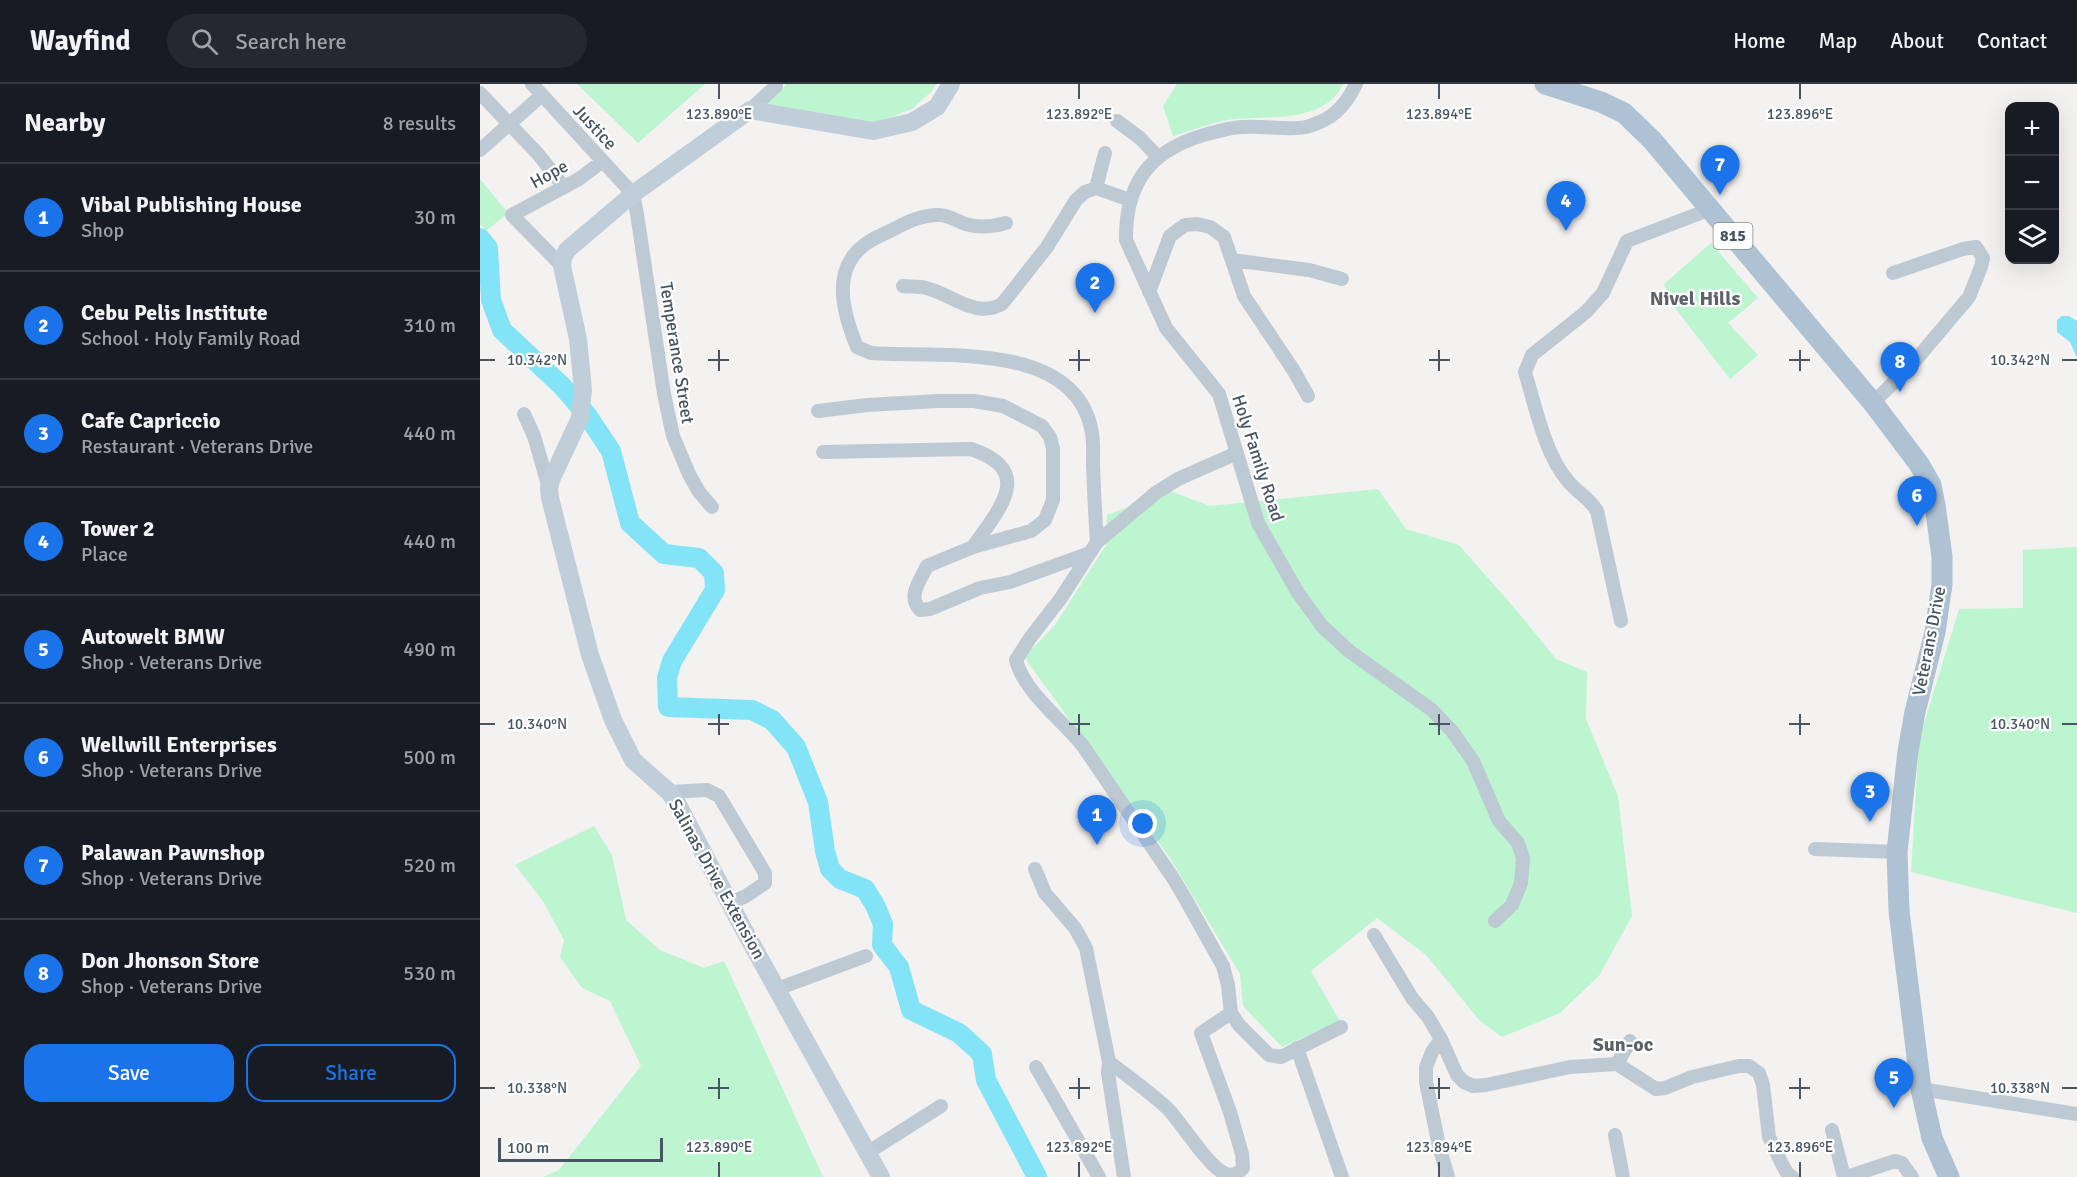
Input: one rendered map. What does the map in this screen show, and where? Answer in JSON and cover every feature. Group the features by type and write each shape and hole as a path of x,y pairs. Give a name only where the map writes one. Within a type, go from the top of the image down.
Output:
{"main road":[{"name":"Veterans Drive","path":"1545,84 1601,102 1624,113 1652,140 1874,403 1919,464 1931,485 1942,557 1942,584 1935,632 1915,712 1908,751 1897,852 1899,911 1921,1089 1932,1138 1949,1177"}],"street":[{"name":"Justice","path":"532,84 633,194"},
{"path":"750,110 873,131 912,122 937,107 951,84"},
{"name":"Holy Family Road","path":"1356,84 1344,106 1337,113 1305,127 1241,126 1197,136 1158,156 1142,175 1130,200 1125,225 1126,240 1166,328 1220,394 1258,523 1298,593 1322,626 1349,651 1432,710 1452,731 1473,761 1499,821 1518,843 1523,858 1521,883 1512,905 1495,921"},
{"path":"549,488 561,456 580,418 583,390 578,339 562,266 567,249 633,194 750,110 776,86"},
{"path":"480,93 538,154 564,187"},
{"path":"480,150 542,95"},
{"path":"1118,121 1158,156"},
{"path":"1096,188 1105,153"},
{"name":"Hope","path":"562,266 512,216 579,179 603,161"},
{"path":"903,286 926,288 981,310 993,309 1002,304 1047,247 1076,200 1085,192 1096,188 1130,200"},
{"name":"Temperance Street","path":"633,194 638,214 664,394 673,436 689,474 711,507"},
{"path":"1621,621 1597,511 1589,498 1567,481 1549,449 1525,372 1532,355 1586,312 1603,293 1627,241 1711,210"},
{"path":"1006,223 990,227 968,225 942,215 919,217 867,243 856,252 845,269 842,294 848,324 857,347 871,352 983,356 1041,372 1072,390 1080,401 1092,429 1096,542"},
{"path":"1149,292 1170,236 1185,225 1197,224 1210,227 1224,237 1245,296 1294,370 1308,396"},
{"path":"1874,403 1914,362 1969,297 1983,258 1976,247 1963,249 1893,273"},
{"path":"1232,260 1309,270 1342,279"},
{"path":"818,411 938,400 974,401 1003,406 1042,426 1050,437 1053,450 1053,500 1045,520 1031,531 973,547 927,567 913,594 915,604 920,610 930,609 980,588 1010,582 1087,555"},
{"path":"524,414 534,436 549,488"},
{"path":"823,452 971,449 988,455 1003,465 1008,479 1006,493 998,511 973,547"},
{"path":"1237,453 1178,479 1157,492 1096,542 1061,598 1016,660 1019,670 1051,713 1070,730 1083,746 1173,878 1223,966 1231,1013 1239,1025 1269,1055 1281,1057 1341,1027"},
{"name":"Salinas Drive Extension","path":"549,488 590,656 614,720 633,760 669,792 881,1177"},
{"path":"669,792 707,790 718,796 765,873 765,883 746,896 730,903"},
{"path":"1815,849 1897,852"},
{"path":"1035,869 1045,893 1075,927 1086,948 1109,1062 1108,1072 1124,1177"},
{"path":"1374,935 1412,998 1428,1017 1441,1038 1457,1075 1473,1086 1570,1067 1617,1064 1656,1089 1665,1088 1692,1077 1739,1066 1749,1066 1759,1073 1763,1085 1769,1137 1787,1173 1792,1177"},
{"path":"777,989 866,956"},
{"path":"1109,1062 1167,1109 1210,1160 1226,1174 1239,1173 1243,1168 1242,1154 1230,1112 1201,1033 1231,1013"},
{"path":"1441,1038 1431,1052 1426,1067 1426,1082 1438,1146 1448,1177"},
{"path":"1617,1064 1630,1041"},
{"path":"1298,1048 1342,1177"},
{"path":"1036,1067 1099,1177"},
{"path":"1921,1089 2077,1114"},
{"path":"867,1153 941,1106"},
{"path":"1832,1130 1845,1177 1896,1161 1902,1163 1912,1177"},
{"path":"1615,1135 1623,1177"}],"green space":[{"path":"577,84 705,84 638,143"},
{"path":"785,84 936,84 932,91 912,109 876,123 763,108 776,91 786,86"},
{"path":"1177,84 1343,84 1334,97 1308,112 1292,116 1228,120 1173,136 1163,106"},
{"path":"480,179 508,213 486,231 480,224"},
{"path":"1711,243 1758,298 1728,323 1758,355 1730,379 1672,304 1664,284"},
{"path":"1378,489 1406,529 1459,545 1556,659 1587,672 1586,719 1618,796 1632,916 1599,976 1560,1013 1502,1037 1480,1021 1426,955 1377,918 1311,971 1340,1021 1282,1047 1243,1006 1240,974 1170,858 1024,657 1055,625 1106,545 1107,515 1170,491 1210,506"},
{"path":"2077,547 2077,913 1911,872 1919,740 1959,609 2023,608 2023,550"},
{"path":"594,826 612,855 626,920 660,950 704,968 724,961 823,1177 543,1177 559,1170 641,1066 610,1001 582,988 560,957 564,940 543,901 515,865"}],"water":[{"path":"2062,316 2069,316 2077,321 2077,358 2070,342 2057,332 2057,320"}],"waterway":[{"path":"480,238 488,248 491,300 502,330 562,386 587,415 611,451 630,523 664,554 699,558 714,573 715,590 672,661 667,678 668,707 752,710 772,720 796,747 818,802 830,869 840,879 865,889 875,905 883,924 882,945 899,967 911,1010 959,1033 982,1054 986,1080 1037,1177"}],"place":[{"name":"Palawan Pawnshop","path":"1720,195"},
{"name":"Tower 2","path":"1566,231"},
{"name":"Cebu Pelis Institute","path":"1095,313"},
{"name":"Don Jhonson Store","path":"1900,392"},
{"name":"Wellwill Enterprises","path":"1917,526"},
{"name":"Cafe Capriccio","path":"1870,822"},
{"name":"Vibal Publishing House","path":"1097,845"},
{"name":"Autowelt BMW","path":"1894,1108"}],"district":[{"name":"Nivel Hills","path":"1695,298"},
{"name":"Sun-oc","path":"1623,1044"}]}
